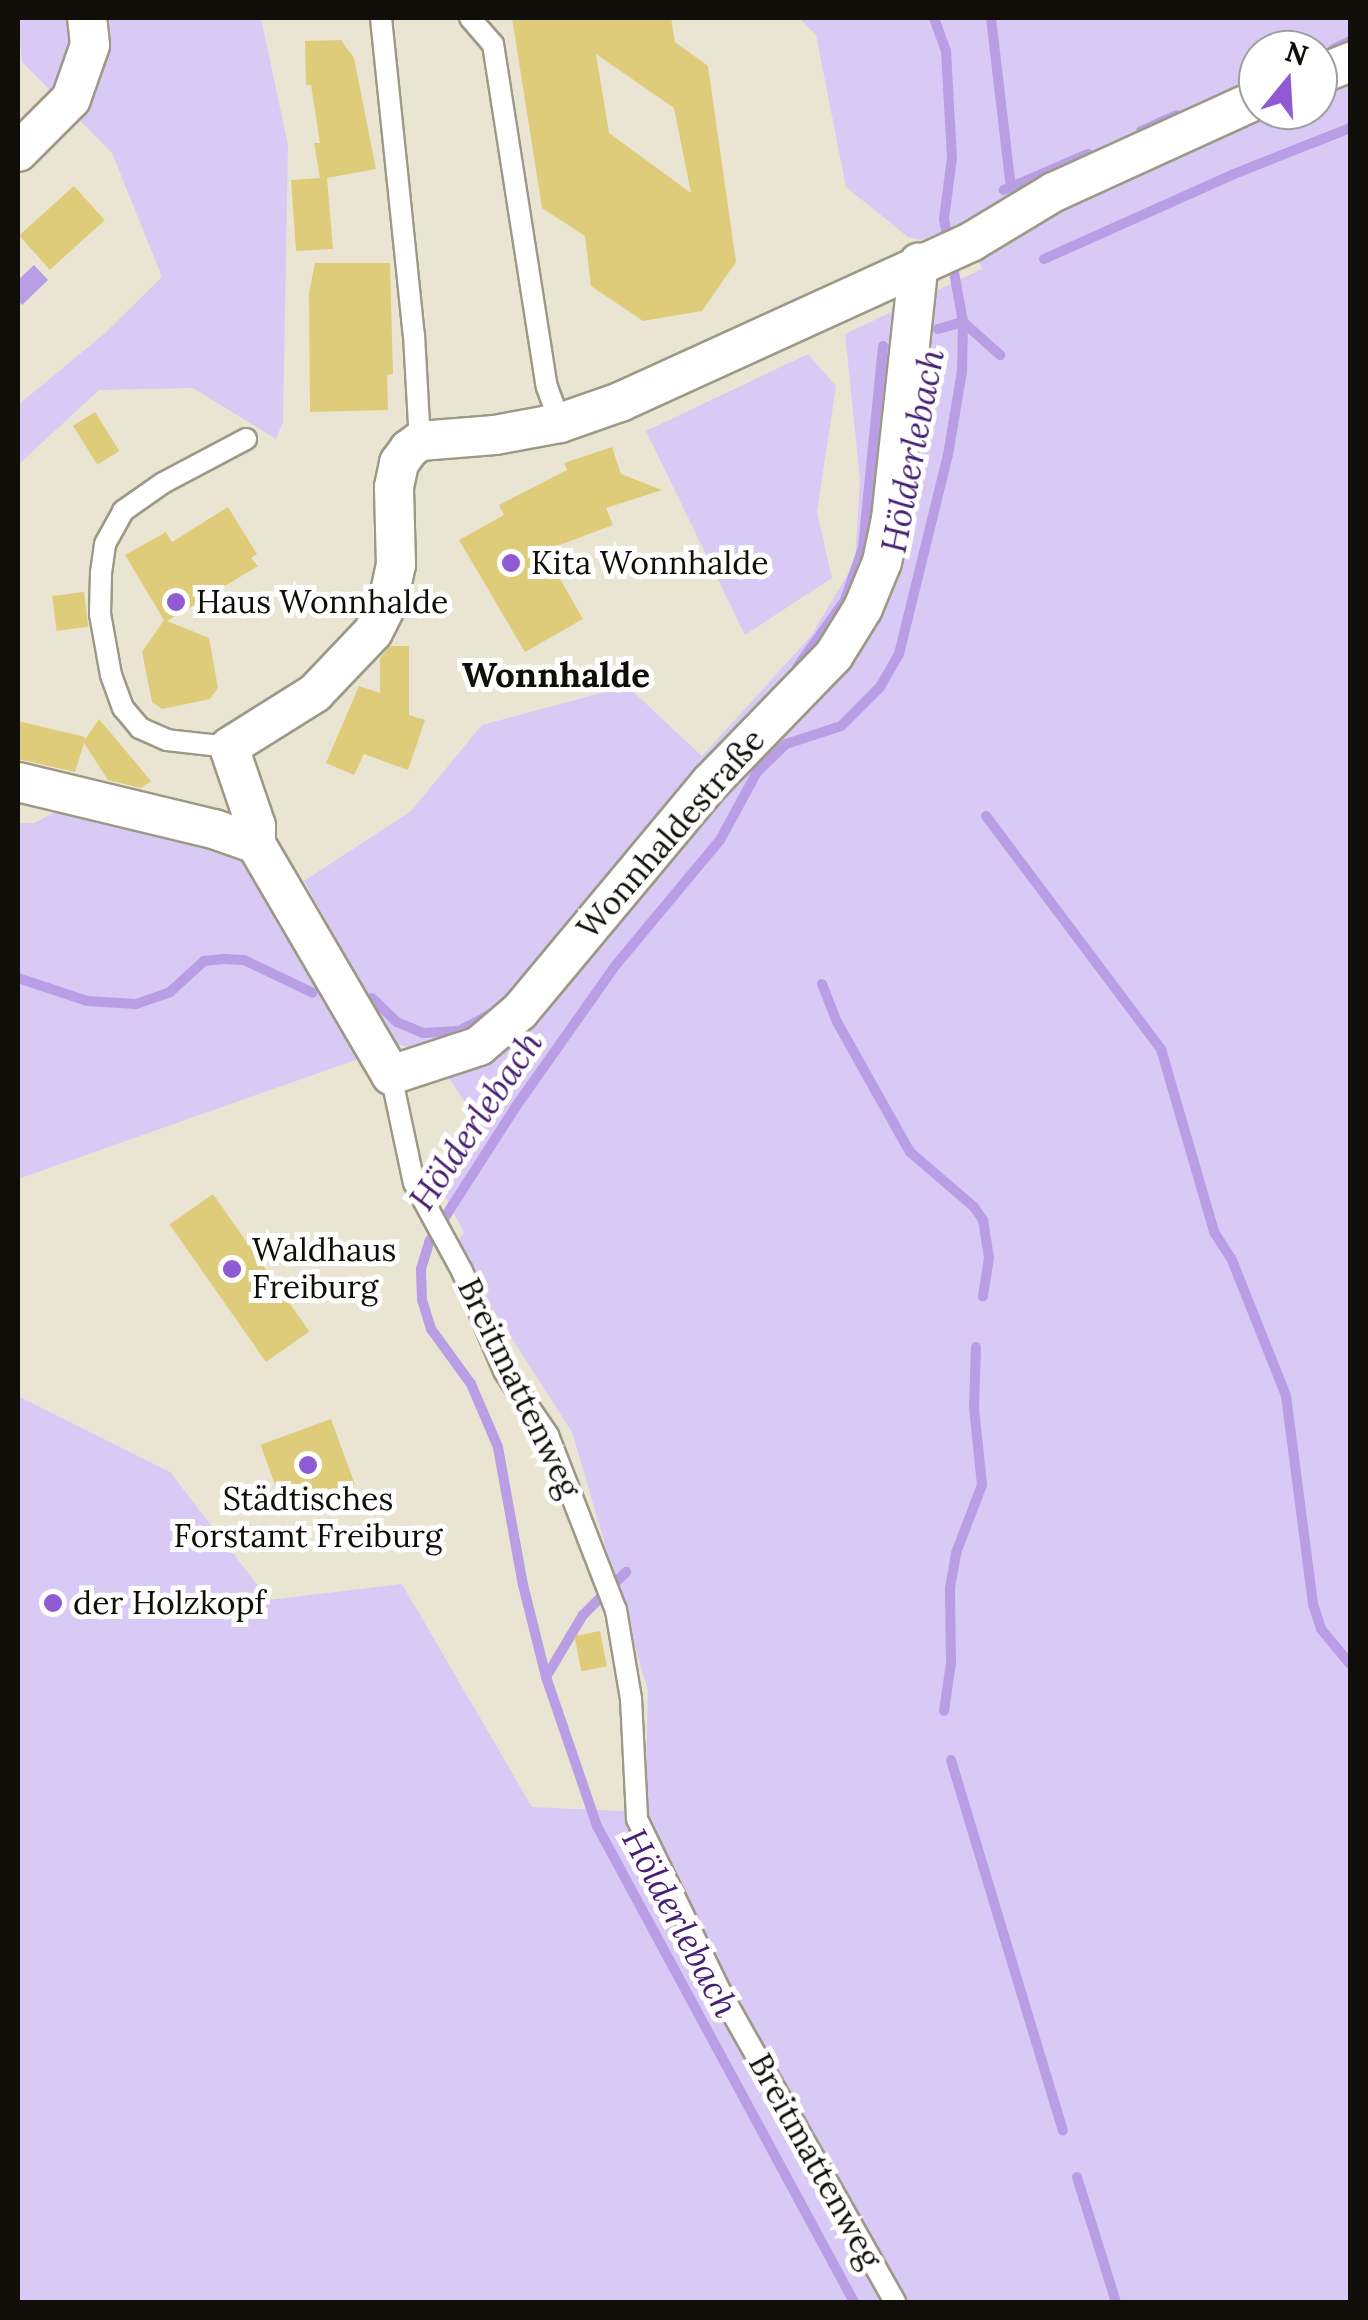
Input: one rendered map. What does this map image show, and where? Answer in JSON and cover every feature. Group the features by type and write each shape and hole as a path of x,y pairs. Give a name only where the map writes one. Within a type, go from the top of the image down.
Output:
{"street":[{"path":"18,152 72,98 90,45 88,18"},
{"path":"392,1076 256,844 256,826 230,747 315,693 373,632 388,602 396,565 394,487 399,463 420,441 495,435 560,423 620,402 971,242 1054,192 1238,108"},
{"name":"Wonnhaldestraße","path":"392,1076 479,1046 520,1011 710,783 834,655 863,608 885,548 923,261"},
{"path":"18,782 214,829 256,844"}],"lane":[{"path":"381,18 420,441"},
{"path":"470,18 493,44 547,388 560,423"},
{"path":"230,747 167,740 140,728 122,708 110,675 100,614 101,573 106,544 123,511 163,482 246,439"},
{"name":"Breitmattenweg","path":"392,1076 403,1146 429,1211 447,1242 504,1371 548,1434 616,1610 630,1699 637,1819 721,1993 895,2302"}],"shaded area":[{"path":"18,18 261,18 288,145 283,422 276,439 193,388 99,390 18,465 18,405 105,333 162,277 112,153 22,62"},
{"path":"799,18 1350,18 1350,2302 18,2302 18,1396 170,1472 269,1600 402,1584 532,1807 645,1812 648,1691 572,1432 454,1249 464,1232 441,1189 486,1133 431,1052 395,1044 304,881 411,811 482,725 627,686 702,756 811,636 855,562 860,480 845,334 982,269 964,224 920,240 908,237 846,187 816,35"},
{"path":"34,265 48,280 22,305 18,300 18,280"},
{"path":"808,354 836,386 817,512 832,578 745,635 646,431"},
{"path":"63,808 168,825 266,867 364,1057 18,1179 18,823 34,823"}],"building":[{"path":"512,18 671,18 675,42 708,66 736,262 702,311 643,321 591,286 585,236 542,208","holes":["596,54 674,108 691,193 609,133"]},
{"path":"341,40 354,58 376,169 327,178 333,249 296,251 291,180 320,178 314,143 320,143 311,85 306,85 305,41"},
{"path":"74,186 105,220 50,270 19,236"},
{"path":"315,263 390,263 393,374 387,375 388,410 310,412 309,293"},
{"path":"95,412 119,451 97,465 73,426"},
{"path":"612,447 621,474 662,490 606,508 613,525 544,551 583,619 525,652 459,540 504,515 499,505 567,470 564,463"},
{"name":"Haus Wonnhalde","path":"228,507 257,554 251,558 258,566 167,621 209,638 218,688 210,699 162,709 152,702 142,652 164,620 125,555 166,532 172,542"},
{"path":"84,592 88,627 57,631 52,596"},
{"path":"390,646 409,646 409,715 425,720 408,770 364,754 354,775 326,763 359,686 380,693 380,658"},
{"path":"99,719 151,781 141,788 108,780 84,743 75,772 18,759 18,721 85,737 84,741"},
{"name":"Waldhaus Freiburg","path":"213,1194 309,1332 266,1362 170,1224"},
{"name":"Städtisches Forstamt Freiburg","path":"331,1419 355,1484 284,1509 261,1445"},
{"path":"600,1631 607,1666 581,1671 574,1636"}],"waterway":[{"name":"Hölderlebach","path":"934,18 946,51 952,158 944,219 949,244"},
{"path":"991,18 1011,187 1004,190"},
{"path":"1338,47 1350,41"},
{"path":"1141,131 1177,115"},
{"path":"1044,259 1234,174 1350,128"},
{"path":"1011,187 1088,154"},
{"name":"Hölderlebach","path":"854,2302 597,1826 546,1677 523,1585 498,1447 471,1384 431,1329 422,1299 421,1269 429,1242 517,1105 615,966 720,840 757,772 786,744 841,726 880,687 899,654 948,455 962,371 963,322 952,261"},
{"path":"938,329 963,322 1000,355"},
{"path":"798,666 845,600 863,547 883,346"},
{"path":"986,816 1161,1049 1214,1232 1232,1260 1286,1396 1313,1604 1321,1629 1350,1664"},
{"path":"18,978 87,1001 136,1004 170,992 204,961 244,960 313,993"},
{"path":"822,984 837,1022 910,1152 974,1207 983,1220 989,1258 983,1297"},
{"path":"372,998 397,1022 423,1033 459,1031 489,1015"},
{"path":"944,1711 951,1663 950,1588 956,1553 982,1485 974,1407 976,1347"},
{"path":"546,1677 583,1615 626,1572"},
{"path":"951,1760 1063,2130"},
{"path":"1077,2177 1116,2302"}],"place":[{"name":"Kita Wonnhalde","path":"511,563"},
{"name":"Haus Wonnhalde","path":"176,602"},
{"name":"Waldhaus Freiburg","path":"232,1269"},
{"name":"Städtisches Forstamt Freiburg","path":"308,1465"},
{"name":"der Holzkopf","path":"53,1603"}],"district":[{"name":"Wonnhalde","path":"556,675"}]}
